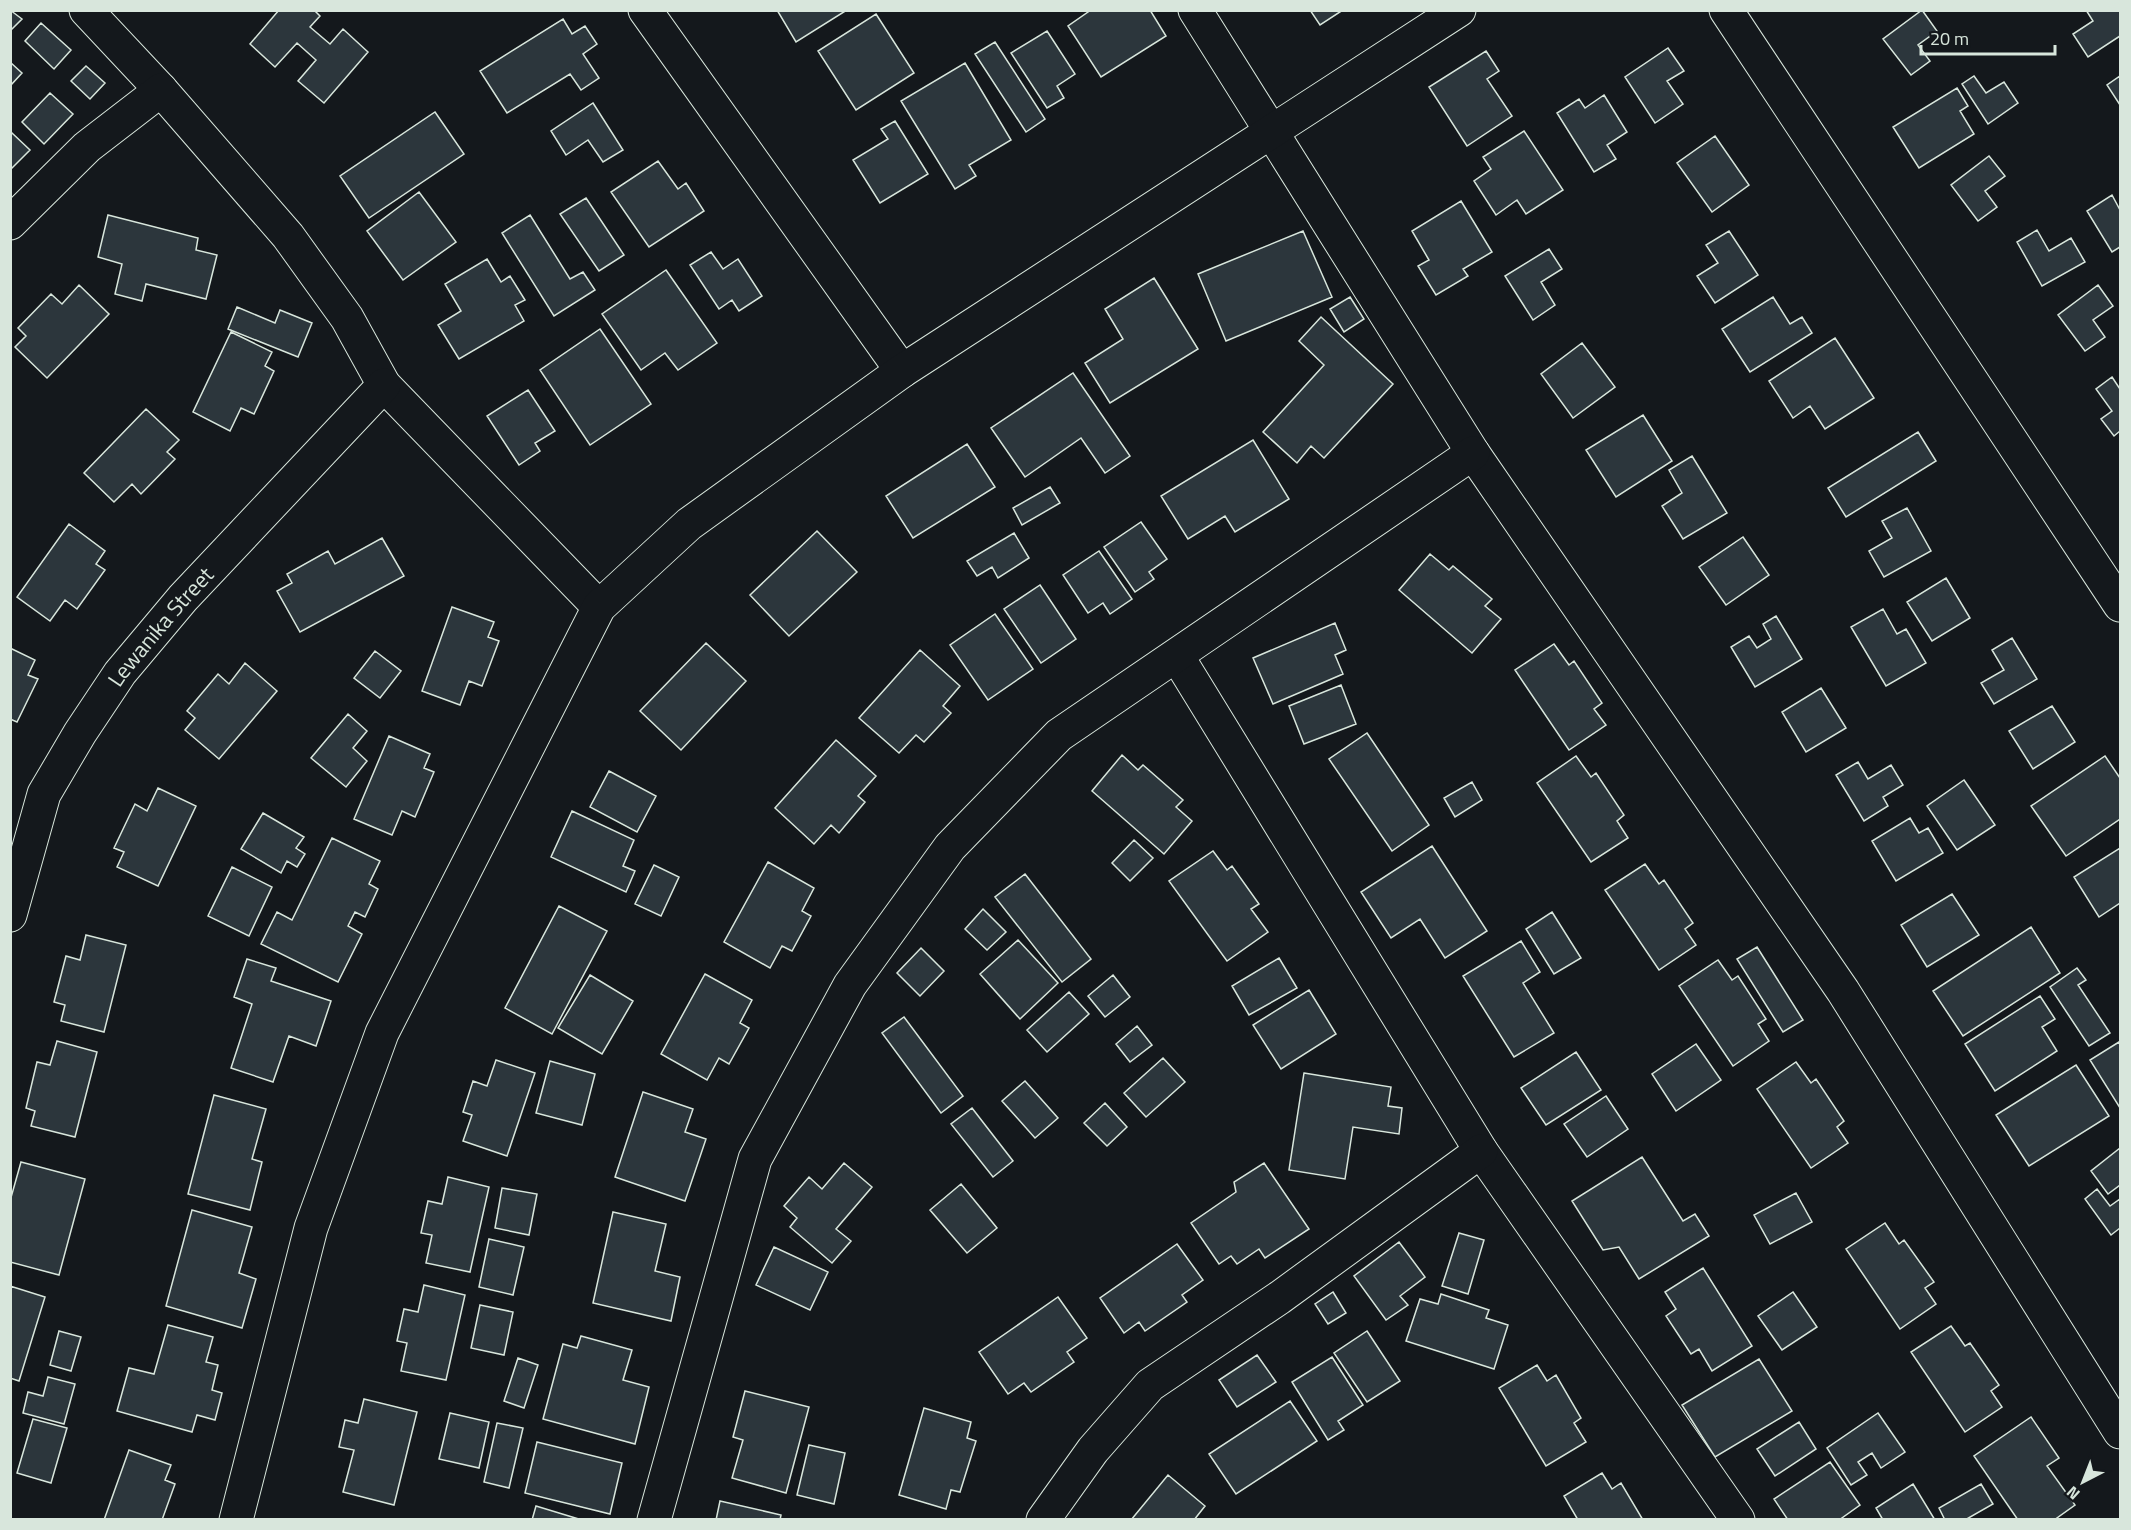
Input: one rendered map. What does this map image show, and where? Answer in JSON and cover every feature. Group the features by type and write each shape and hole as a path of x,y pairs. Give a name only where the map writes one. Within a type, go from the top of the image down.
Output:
{"street":[{"path":"86,10 161,90 288,236 347,318 384,385 599,607"},
{"path":"645,10 902,371"},
{"path":"1196,10 1473,453 1843,991 2121,1432"},
{"path":"236,1520 311,1228 382,1033 599,607 689,524 902,371 1459,10"},
{"path":"1726,10 2121,605"},
{"path":"10,224 87,147 161,90"},
{"name":"Lewanika Street","path":"10,915 44,794 80,733 120,673 183,598 384,385"},
{"path":"654,1520 755,1159 850,985 950,847 1059,735 1178,657 1473,453"},
{"path":"1178,657 1481,1151 1738,1520"},
{"path":"1043,1520 1093,1450 1150,1385 1279,1298 1481,1151"}],"building":[{"path":"10,10 22,19 10,31"},
{"path":"279,10 314,10 320,16 310,27 330,44 343,29 368,52 324,103 298,81 316,60 297,43 275,67 250,44"},
{"path":"777,10 847,10 796,42"},
{"path":"1091,10 1150,10 1166,36 1101,77 1068,26"},
{"path":"1310,10 1343,10 1320,25"},
{"path":"1922,10 1937,31 1918,45 1930,61 1911,75 1883,39"},
{"path":"2086,10 2120,10 2120,36 2088,57 2073,34 2093,21"},
{"path":"876,14 914,73 856,110 818,51"},
{"path":"563,19 572,34 585,26 597,44 583,54 599,78 581,90 570,74 507,113 480,71"},
{"path":"41,23 71,50 54,69 25,41"},
{"path":"1047,31 1075,74 1057,86 1064,98 1047,108 1011,53"},
{"path":"995,42 1045,119 1026,132 975,54"},
{"path":"1668,48 1684,71 1667,81 1683,104 1655,123 1625,77"},
{"path":"1486,51 1499,71 1487,79 1512,116 1467,146 1429,87"},
{"path":"10,62 22,73 10,86"},
{"path":"965,63 1011,140 969,165 976,176 955,189 901,101"},
{"path":"86,66 105,83 90,99 71,81"},
{"path":"1974,76 1986,93 2004,82 2018,103 1988,124 1962,84"},
{"path":"2120,76 2120,105 2107,85"},
{"path":"1957,88 1968,106 1960,111 1974,134 1919,168 1893,127"},
{"path":"50,93 73,114 44,144 22,122"},
{"path":"1604,95 1627,132 1607,145 1616,159 1594,172 1557,113 1579,99 1585,108"},
{"path":"593,103 623,150 603,162 588,140 566,155 551,131"},
{"path":"435,112 464,154 369,218 340,176"},
{"path":"895,121 928,174 880,203 853,160 888,139 881,129"},
{"path":"1524,131 1563,190 1526,214 1517,200 1496,215 1474,181 1491,169 1483,157"},
{"path":"12,133 30,150 10,170 10,135"},
{"path":"1715,136 1749,185 1712,212 1677,163"},
{"path":"1989,156 2005,176 1985,191 1997,207 1978,221 1951,185"},
{"path":"658,161 678,189 686,183 704,211 649,247 611,192"},
{"path":"419,192 456,242 403,280 367,231"},
{"path":"2112,195 2120,210 2120,247 2112,252 2087,211"},
{"path":"586,198 624,255 599,271 560,214"},
{"path":"1461,201 1492,252 1463,269 1468,276 1436,295 1418,266 1429,260 1412,231"},
{"path":"108,215 198,238 196,250 217,255 206,299 146,284 142,301 115,294 122,264 98,257"},
{"path":"530,215 570,279 583,272 595,290 554,316 502,233"},
{"path":"2037,230 2049,251 2071,238 2085,262 2042,286 2017,242"},
{"path":"1303,231 1332,297 1226,341 1198,274"},
{"path":"1729,231 1758,275 1715,303 1697,276 1718,263 1706,245"},
{"path":"1549,249 1562,269 1541,282 1555,305 1533,320 1505,276"},
{"path":"711,252 723,269 738,259 762,296 739,311 732,300 719,309 690,265"},
{"path":"487,259 501,282 510,276 525,300 515,305 524,321 459,359 438,325 461,311 445,284"},
{"path":"666,270 717,343 678,370 665,353 641,370 602,314"},
{"path":"1154,278 1198,349 1110,403 1085,363 1123,339 1105,309"},
{"path":"79,285 109,314 47,378 15,347 26,336 18,328 51,294 62,304"},
{"path":"2098,285 2113,306 2093,320 2105,337 2085,351 2058,315"},
{"path":"1350,297 1364,319 1344,332 1330,309"},
{"path":"1773,297 1790,324 1802,317 1812,333 1750,372 1722,329"},
{"path":"237,307 275,323 280,310 312,323 298,357 228,329"},
{"path":"1321,317 1393,384 1324,458 1311,446 1297,463 1263,432 1324,365 1299,341"},
{"path":"600,329 651,404 590,445 540,370"},
{"path":"231,332 272,352 265,366 274,371 254,414 241,408 230,431 193,412"},
{"path":"1835,338 1874,398 1825,429 1810,406 1793,418 1769,381"},
{"path":"1582,343 1615,387 1573,418 1541,374"},
{"path":"1073,373 1130,456 1105,473 1081,438 1025,477 991,428"},
{"path":"2112,377 2120,389 2120,431 2114,436 2101,419 2112,411 2096,389"},
{"path":"528,390 555,431 535,443 540,451 519,465 487,416"},
{"path":"146,409 179,440 167,452 175,459 141,494 132,484 114,502 84,473"},
{"path":"1643,415 1672,461 1616,497 1586,450"},
{"path":"1918,432 1936,461 1846,517 1828,488"},
{"path":"1253,440 1289,499 1235,532 1225,516 1188,539 1161,496"},
{"path":"967,444 995,487 913,538 886,496"},
{"path":"1692,456 1727,513 1683,539 1662,506 1682,493 1669,470"},
{"path":"1050,487 1060,503 1022,525 1013,508"},
{"path":"1907,508 1931,551 1884,577 1869,551 1892,538 1882,521"},
{"path":"1141,522 1167,559 1149,572 1154,579 1135,592 1104,547"},
{"path":"69,524 105,551 96,564 105,570 77,609 65,600 50,621 17,597"},
{"path":"817,531 857,572 789,636 750,595"},
{"path":"1014,533 1029,558 998,578 992,567 977,576 967,561"},
{"path":"1743,537 1769,575 1726,605 1699,567"},
{"path":"382,538 404,576 300,632 277,591 292,583 287,574 328,551 335,564"},
{"path":"1099,551 1132,599 1110,614 1103,603 1088,613 1063,575"},
{"path":"1430,554 1449,570 1453,566 1492,599 1485,606 1501,619 1472,653 1399,590"},
{"path":"1946,578 1970,618 1932,641 1907,602"},
{"path":"1040,585 1076,639 1041,663 1004,609"},
{"path":"452,607 494,622 488,637 499,641 482,686 469,681 460,705 422,691"},
{"path":"1883,609 1897,634 1906,629 1926,663 1886,686 1851,627"},
{"path":"995,614 1033,669 988,700 950,645"},
{"path":"1776,616 1802,659 1755,687 1731,647 1749,636 1757,648 1771,639 1763,624"},
{"path":"1335,623 1346,650 1335,655 1343,674 1273,704 1253,658"},
{"path":"2012,638 2037,679 1994,704 1981,683 2004,670 1992,650"},
{"path":"706,643 746,681 681,750 640,711"},
{"path":"1554,644 1569,665 1574,661 1602,703 1594,709 1606,725 1569,750 1515,670"},
{"path":"10,648 35,660 28,675 38,679 17,722 10,719"},
{"path":"920,650 960,686 943,706 951,713 924,742 916,735 899,753 859,718"},
{"path":"375,651 401,671 380,698 354,678"},
{"path":"245,663 277,691 219,759 185,730 195,718 187,711 218,674 229,684"},
{"path":"1341,685 1356,724 1304,744 1289,706"},
{"path":"1821,688 1846,728 1806,752 1782,712"},
{"path":"2052,706 2075,742 2033,769 2009,731"},
{"path":"348,714 367,731 353,748 367,761 346,787 311,758"},
{"path":"1367,733 1429,825 1392,851 1329,759"},
{"path":"389,736 430,754 424,768 434,772 415,817 402,811 392,835 354,819"},
{"path":"836,740 876,776 858,796 865,802 839,833 831,825 814,844 775,808"},
{"path":"1122,755 1138,770 1143,765 1183,800 1176,807 1192,821 1164,854 1092,791"},
{"path":"1576,756 1591,777 1596,773 1624,815 1617,821 1628,838 1591,862 1537,783"},
{"path":"2105,756 2120,778 2120,819 2066,856 2031,806"},
{"path":"1858,762 1868,779 1891,765 1903,785 1883,797 1888,806 1864,821 1836,775"},
{"path":"609,771 656,796 637,832 590,807"},
{"path":"1964,780 1995,825 1957,850 1927,806"},
{"path":"1472,782 1482,800 1455,817 1444,798"},
{"path":"158,788 196,806 158,886 117,867 124,852 114,848 135,804 147,811"},
{"path":"572,811 634,840 623,866 635,871 626,892 551,857"},
{"path":"263,813 304,837 296,848 305,854 297,867 287,861 281,873 241,849"},
{"path":"1910,818 1919,833 1928,828 1943,853 1896,881 1872,841"},
{"path":"332,838 380,861 369,884 378,889 365,917 355,912 348,926 362,934 338,982 261,944 277,912 292,920"},
{"path":"1134,840 1153,858 1130,881 1112,863"},
{"path":"1432,846 1487,931 1445,958 1420,919 1391,938 1361,892"},
{"path":"2120,848 2120,903 2099,917 2074,877"},
{"path":"1213,851 1227,870 1232,866 1259,904 1251,909 1268,932 1227,961 1169,881"},
{"path":"768,862 814,888 802,911 811,916 792,951 782,946 770,968 724,942"},
{"path":"1645,864 1659,884 1664,880 1693,923 1685,929 1696,945 1659,970 1605,890"},
{"path":"654,865 679,877 661,916 635,904"},
{"path":"232,867 272,887 249,936 208,916"},
{"path":"1025,874 1091,959 1062,982 995,897"},
{"path":"1952,894 1979,935 1927,967 1901,925"},
{"path":"559,906 607,931 552,1034 505,1008"},
{"path":"983,909 1006,932 987,950 965,929"},
{"path":"1552,912 1581,958 1554,974 1526,929"},
{"path":"2031,927 2060,973 1963,1036 1933,991"},
{"path":"86,935 126,945 104,1032 61,1021 65,1005 54,1002 66,956 80,960"},
{"path":"1018,940 1058,983 1020,1019 980,974"},
{"path":"1521,941 1540,972 1523,983 1554,1033 1514,1057 1463,976"},
{"path":"1757,947 1803,1020 1783,1032 1737,959"},
{"path":"921,948 944,971 920,996 897,973"},
{"path":"1279,958 1297,988 1249,1015 1232,986"},
{"path":"247,959 276,968 271,981 331,1001 316,1046 289,1036 273,1082 231,1068 252,1004 234,997"},
{"path":"1718,960 1732,980 1738,976 1766,1019 1758,1024 1769,1041 1733,1066 1679,986"},
{"path":"2077,968 2086,980 2078,985 2110,1033 2089,1046 2050,987"},
{"path":"705,974 752,1000 740,1023 749,1028 729,1064 719,1058 707,1080 661,1054"},
{"path":"590,975 633,1001 602,1054 558,1028"},
{"path":"1113,975 1130,997 1105,1017 1088,996"},
{"path":"1309,990 1336,1034 1281,1069 1253,1025"},
{"path":"1069,992 1089,1014 1047,1052 1027,1030"},
{"path":"2040,996 2055,1019 2042,1027 2057,1051 1995,1091 1965,1044"},
{"path":"904,1017 963,1096 941,1113 882,1033"},
{"path":"1137,1026 1152,1045 1130,1062 1116,1044"},
{"path":"57,1041 97,1052 75,1137 31,1126 35,1111 26,1108 37,1062 50,1065"},
{"path":"2119,1042 2120,1045 2120,1108 2090,1060"},
{"path":"1696,1044 1721,1080 1676,1111 1652,1074"},
{"path":"1576,1052 1601,1090 1546,1125 1521,1088"},
{"path":"1163,1058 1185,1082 1146,1117 1124,1093"},
{"path":"496,1060 535,1073 507,1156 463,1141 472,1115 463,1112 473,1081 487,1086"},
{"path":"550,1061 595,1074 582,1125 536,1113"},
{"path":"1796,1062 1811,1083 1816,1079 1844,1121 1837,1127 1848,1143 1811,1168 1757,1089"},
{"path":"2076,1065 2109,1116 2029,1166 1996,1115"},
{"path":"1304,1073 1391,1087 1388,1106 1402,1108 1399,1134 1353,1127 1345,1179 1289,1170"},
{"path":"1025,1081 1058,1118 1035,1138 1002,1101"},
{"path":"643,1092 693,1109 685,1132 706,1139 685,1201 615,1177"},
{"path":"214,1095 266,1109 252,1159 262,1162 250,1210 188,1194"},
{"path":"1606,1096 1628,1129 1587,1157 1564,1124"},
{"path":"1105,1103 1127,1127 1107,1146 1084,1123"},
{"path":"972,1108 1013,1161 993,1177 951,1124"},
{"path":"2120,1148 2120,1185 2108,1194 2091,1171"},
{"path":"1642,1157 1683,1221 1695,1214 1709,1236 1639,1279 1619,1247 1603,1250 1572,1201"},
{"path":"21,1162 85,1179 59,1275 10,1262 10,1201"},
{"path":"844,1163 872,1187 836,1229 851,1241 832,1263 790,1227 797,1218 784,1206 809,1177 822,1189"},
{"path":"1264,1163 1309,1229 1265,1258 1259,1249 1237,1264 1231,1256 1219,1264 1191,1223 1236,1192 1234,1182"},
{"path":"448,1177 489,1187 470,1272 426,1263 432,1235 421,1233 428,1201 442,1204"},
{"path":"961,1184 997,1228 967,1253 930,1210"},
{"path":"502,1188 537,1194 529,1235 495,1228"},
{"path":"2097,1189 2110,1206 2120,1199 2120,1228 2111,1235 2085,1199"},
{"path":"1796,1193 1812,1222 1770,1244 1754,1215"},
{"path":"192,1210 252,1227 239,1273 256,1279 242,1328 166,1306"},
{"path":"613,1212 666,1224 655,1271 680,1277 671,1321 593,1303"},
{"path":"1885,1223 1899,1244 1904,1240 1934,1282 1925,1288 1936,1304 1900,1329 1846,1249"},
{"path":"1459,1233 1484,1240 1468,1294 1442,1286"},
{"path":"489,1239 524,1247 513,1295 479,1287"},
{"path":"1399,1242 1425,1277 1400,1296 1408,1305 1386,1320 1354,1276"},
{"path":"1177,1244 1203,1280 1182,1295 1187,1302 1145,1331 1139,1322 1124,1333 1100,1298"},
{"path":"774,1247 828,1272 810,1310 756,1285"},
{"path":"1703,1268 1752,1346 1712,1371 1699,1349 1691,1354 1666,1316 1676,1309 1665,1292"},
{"path":"424,1285 465,1295 446,1380 401,1371 407,1343 397,1341 404,1309 418,1312"},
{"path":"10,1286 45,1297 19,1381 10,1378"},
{"path":"1333,1292 1346,1313 1328,1324 1315,1304"},
{"path":"1793,1292 1817,1327 1782,1350 1758,1316"},
{"path":"1441,1294 1489,1310 1486,1318 1508,1325 1494,1369 1406,1341 1420,1299 1438,1304"},
{"path":"1058,1297 1087,1338 1067,1352 1074,1362 1031,1392 1024,1383 1008,1394 979,1352"},
{"path":"480,1305 513,1312 504,1355 471,1348"},
{"path":"168,1325 213,1337 206,1362 218,1365 212,1390 222,1393 215,1420 197,1415 192,1432 117,1411 129,1368 154,1374"},
{"path":"1951,1326 1965,1346 1970,1343 1999,1385 1991,1391 2002,1407 1965,1432 1911,1352"},
{"path":"59,1331 81,1337 71,1371 50,1365"},
{"path":"1367,1331 1400,1381 1367,1402 1334,1353"},
{"path":"581,1336 632,1350 623,1380 649,1387 635,1444 543,1419 563,1344 577,1348"},
{"path":"1257,1355 1276,1382 1237,1407 1219,1380"},
{"path":"1332,1357 1363,1405 1338,1421 1344,1430 1328,1440 1292,1382"},
{"path":"518,1358 538,1365 524,1408 504,1401"},
{"path":"1759,1359 1792,1411 1715,1457 1682,1405"},
{"path":"1537,1365 1547,1381 1556,1375 1581,1418 1574,1423 1586,1442 1546,1466 1499,1388"},
{"path":"48,1377 75,1384 64,1424 23,1413 28,1392 43,1396"},
{"path":"745,1391 809,1407 786,1493 732,1478 743,1440 733,1437"},
{"path":"364,1399 417,1412 394,1505 343,1492 354,1450 339,1447 345,1420 358,1423"},
{"path":"1290,1401 1317,1441 1236,1494 1209,1454"},
{"path":"924,1408 971,1422 967,1438 976,1441 960,1492 951,1490 946,1509 899,1495"},
{"path":"450,1413 489,1422 479,1468 439,1459"},
{"path":"1878,1413 1905,1452 1881,1468 1872,1453 1858,1462 1867,1475 1851,1485 1827,1448"},
{"path":"2031,1417 2059,1458 2047,1466 2075,1505 2054,1520 2018,1520 1974,1456"},
{"path":"33,1419 67,1428 51,1483 17,1473"},
{"path":"1799,1422 1816,1449 1775,1476 1757,1449"},
{"path":"497,1423 523,1428 509,1488 484,1482"},
{"path":"537,1442 622,1463 610,1514 525,1493"},
{"path":"809,1445 845,1453 834,1504 797,1495"},
{"path":"129,1450 171,1465 165,1480 175,1484 162,1520 104,1520"},
{"path":"1830,1462 1860,1505 1839,1520 1788,1520 1774,1499"},
{"path":"1602,1473 1612,1489 1621,1483 1643,1520 1578,1520 1564,1496"},
{"path":"1168,1475 1205,1506 1194,1520 1131,1520"},
{"path":"1913,1484 1935,1520 1883,1520 1876,1508"},
{"path":"1981,1484 1993,1504 1965,1520 1945,1520 1939,1508"},
{"path":"720,1501 781,1515 780,1520 716,1520"},
{"path":"536,1506 582,1520 532,1520"}]}
